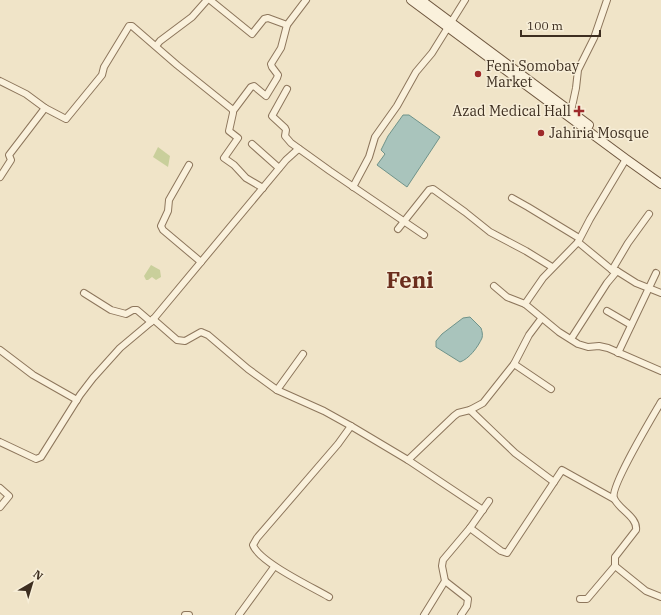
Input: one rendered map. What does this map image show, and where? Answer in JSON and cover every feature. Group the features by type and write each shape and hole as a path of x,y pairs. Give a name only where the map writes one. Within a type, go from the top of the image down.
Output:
{"main road":[{"path":"411,0 449,24"},
{"path":"421,0 449,24 570,114 661,178"},
{"path":"570,114 626,159 661,184"}],"street":[{"path":"156,46 164,38 192,17 208,0 252,34 264,19 268,18 287,25"},
{"path":"263,188 246,178 234,165 224,158 238,138 230,132 228,128 233,111 251,87 254,86 266,96 277,78 278,75 272,67 272,64 281,48 287,25 306,0"},
{"path":"353,187 369,157 375,137 397,106 416,72 432,53 465,0"},
{"path":"570,114 576,88 578,70 594,38 607,0"},
{"path":"0,81 26,94 45,108 66,119 102,75 104,67 130,26 132,26 233,111"},
{"path":"287,89 272,116 285,128 285,136 299,149 424,235"},
{"path":"0,176 11,160 8,155 45,108"},
{"path":"252,144 279,168"},
{"path":"1,444 39,459 76,400 94,378 120,348 152,320 279,168 299,149"},
{"path":"525,304 552,268 578,240 626,159"},
{"path":"189,165 169,200 168,212 161,226 201,262"},
{"path":"398,229 429,190 433,189 466,212 490,232 526,251 552,268"},
{"path":"512,198 578,240 614,271 648,289 661,293"},
{"path":"571,339 607,283 628,243 649,214"},
{"path":"618,353 656,273"},
{"path":"494,286 507,297 525,304 559,332 578,344 588,347 599,346 661,371"},
{"path":"84,293 111,310 126,314 133,310 138,310 178,340 185,341 201,332 208,335 248,369 277,390 324,411 351,426 408,460 483,510"},
{"path":"607,311 631,325"},
{"path":"408,460 454,416 483,403 514,364 529,335 541,318"},
{"path":"0,350 34,375 76,400"},
{"path":"277,390 303,354"},
{"path":"514,364 551,389"},
{"path":"614,499 614,492 626,463 661,402"},
{"path":"470,410 515,453 554,482"},
{"path":"329,597 274,567 257,552 254,548 254,543 338,444 351,426"},
{"path":"470,528 501,551 507,553 562,470 614,499 635,523 636,530 615,557 615,566 587,599 580,599"},
{"path":"0,488 9,496 0,507"},
{"path":"462,615 467,606 468,599 445,581 442,566 443,560 470,528 489,501"},
{"path":"615,566 646,591 661,597"},
{"path":"239,615 274,567"},
{"path":"424,615 445,581"}],"green space":[{"path":"158,147 170,156 168,167 153,157"},
{"path":"151,265 160,270 161,277 156,280 152,277 146,280 144,276"}],"water":[{"path":"403,115 409,115 440,137 407,187 377,165 385,154 381,150 388,136"},
{"path":"470,317 481,328 482,337 473,352 460,362 436,347 436,341 442,334 463,318"}],"place":[{"name":"Feni Somobay Market","path":"478,74"},
{"name":"Azad Medical Hall","path":"579,111"},
{"name":"Jahiria Mosque","path":"541,133"}],"district":[{"name":"Feni","path":"410,279"}]}
